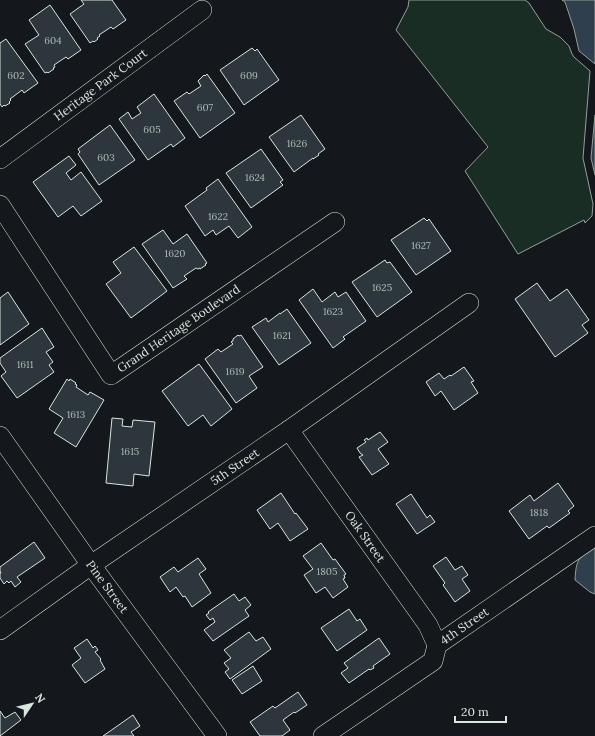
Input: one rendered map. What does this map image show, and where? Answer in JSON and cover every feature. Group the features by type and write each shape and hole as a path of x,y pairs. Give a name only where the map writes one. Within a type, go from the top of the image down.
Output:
{"street":[{"name":"Heritage Park Court","path":"0,160 202,10"},
{"name":"Grand Heritage Boulevard","path":"0,205 111,375 335,222"},
{"name":"5th Street","path":"0,630 91,565 289,430 470,303"},
{"name":"Oak Street","path":"289,430 428,625 437,645"},
{"name":"Pine Street","path":"0,436 91,565 217,736"},
{"name":"4th Street","path":"323,736 433,661 437,645 595,536"}],"green space":[{"path":"409,0 525,0 529,3 546,29 560,37 569,46 574,57 590,71 583,158 593,204 592,216 585,223 584,220 518,254 465,171 488,147 396,30 408,7"}],"water":[{"path":"562,0 595,0 595,64 579,51 574,29 565,2"},
{"path":"595,115 595,175 591,158"},
{"path":"595,546 595,594 590,592 575,580 577,563 581,556"}],"building":[{"path":"81,0 112,0 126,20 113,29 111,27 99,35 100,36 97,38 98,39 90,43 70,14 84,4"},
{"path":"50,5 81,50 68,59 66,57 54,65 54,69 48,73 45,73 25,44 39,35 29,20"},
{"path":"6,39 38,83 24,93 22,90 10,99 10,103 2,107 0,104 0,43"},
{"path":"252,48 255,51 257,49 279,80 244,105 220,70"},
{"path":"207,74 235,113 200,138 174,101 187,92 189,94 201,86 198,81"},
{"path":"154,94 185,138 173,147 171,144 148,160 119,119 128,112 132,119 141,113 137,107"},
{"path":"301,115 325,149 318,154 319,155 294,172 269,137"},
{"path":"110,125 135,160 99,185 78,154 80,152 78,149"},
{"path":"261,149 283,180 280,182 283,185 251,208 226,173"},
{"path":"69,156 76,165 66,173 71,180 81,172 102,201 81,216 73,206 58,217 33,182"},
{"path":"218,179 252,227 238,238 229,226 216,235 213,230 205,236 185,206 207,190 206,188"},
{"path":"424,218 427,221 429,219 451,251 416,275 391,240"},
{"path":"163,230 173,244 187,234 207,263 200,269 196,268 184,276 187,279 173,288 142,244"},
{"path":"134,247 167,291 131,318 106,284 121,273 113,262"},
{"path":"385,260 387,263 390,262 412,292 377,317 352,282"},
{"path":"537,283 550,301 567,289 589,320 582,325 588,333 555,357 515,299"},
{"path":"313,289 322,302 335,292 338,297 346,292 366,321 343,337 345,339 333,348 299,300"},
{"path":"8,292 29,324 0,345 0,298"},
{"path":"287,309 311,343 279,365 252,327 266,318 268,322"},
{"path":"42,328 54,347 46,352 53,362 49,365 54,372 17,398 1,376 6,372 0,363 0,358"},
{"path":"238,335 241,335 263,367 249,376 257,388 236,403 205,359 218,349 221,352 233,344 231,342"},
{"path":"199,364 232,409 211,426 203,415 188,426 162,391"},
{"path":"464,367 474,381 471,382 478,393 454,410 441,391 435,396 426,382 439,373 444,379"},
{"path":"67,379 69,381 70,379 76,383 76,387 88,395 90,392 104,400 76,447 54,433 63,418 49,409"},
{"path":"112,418 123,419 122,426 132,427 133,420 155,422 149,476 134,474 133,486 106,483"},
{"path":"380,432 388,442 378,449 389,464 372,475 359,457 363,455 357,448 366,442 364,440 367,438 368,440"},
{"path":"558,483 574,506 568,511 570,513 549,528 547,526 529,539 509,511 530,495 534,501"},
{"path":"281,493 295,514 296,513 308,529 290,541 278,523 270,529 257,510"},
{"path":"411,494 427,518 430,515 435,522 417,534 396,504"},
{"path":"34,542 45,558 17,577 21,582 15,587 11,581 9,583 7,581 4,584 0,578 0,567"},
{"path":"321,543 333,560 335,559 346,574 344,575 345,578 343,579 348,587 333,598 325,587 316,593 304,575 313,569 303,556"},
{"path":"446,557 455,570 462,566 468,575 462,579 470,591 455,602 443,585 445,583 433,566"},
{"path":"198,558 206,569 199,574 211,593 192,607 185,596 183,597 176,587 170,592 160,577 174,567 178,572"},
{"path":"234,594 239,601 245,597 251,605 245,610 249,616 213,641 204,630 215,622 213,618 210,620 206,615"},
{"path":"349,609 357,621 360,619 367,630 337,651 321,628"},
{"path":"249,632 256,641 263,637 271,649 230,679 225,672 229,669 224,663 231,658 224,650"},
{"path":"379,638 390,654 373,666 374,668 369,669 349,683 341,673 348,668 344,663"},
{"path":"87,639 93,648 95,646 98,650 95,652 101,659 100,660 105,669 85,683 72,665 81,658 74,648"},
{"path":"253,666 262,681 242,694 232,680"},
{"path":"298,692 307,705 283,720 290,730 282,736 260,736 250,722 273,706 275,708"},
{"path":"0,711 5,718 15,712 21,720 0,736"},
{"path":"133,715 140,726 131,732 134,736 103,736"}]}
